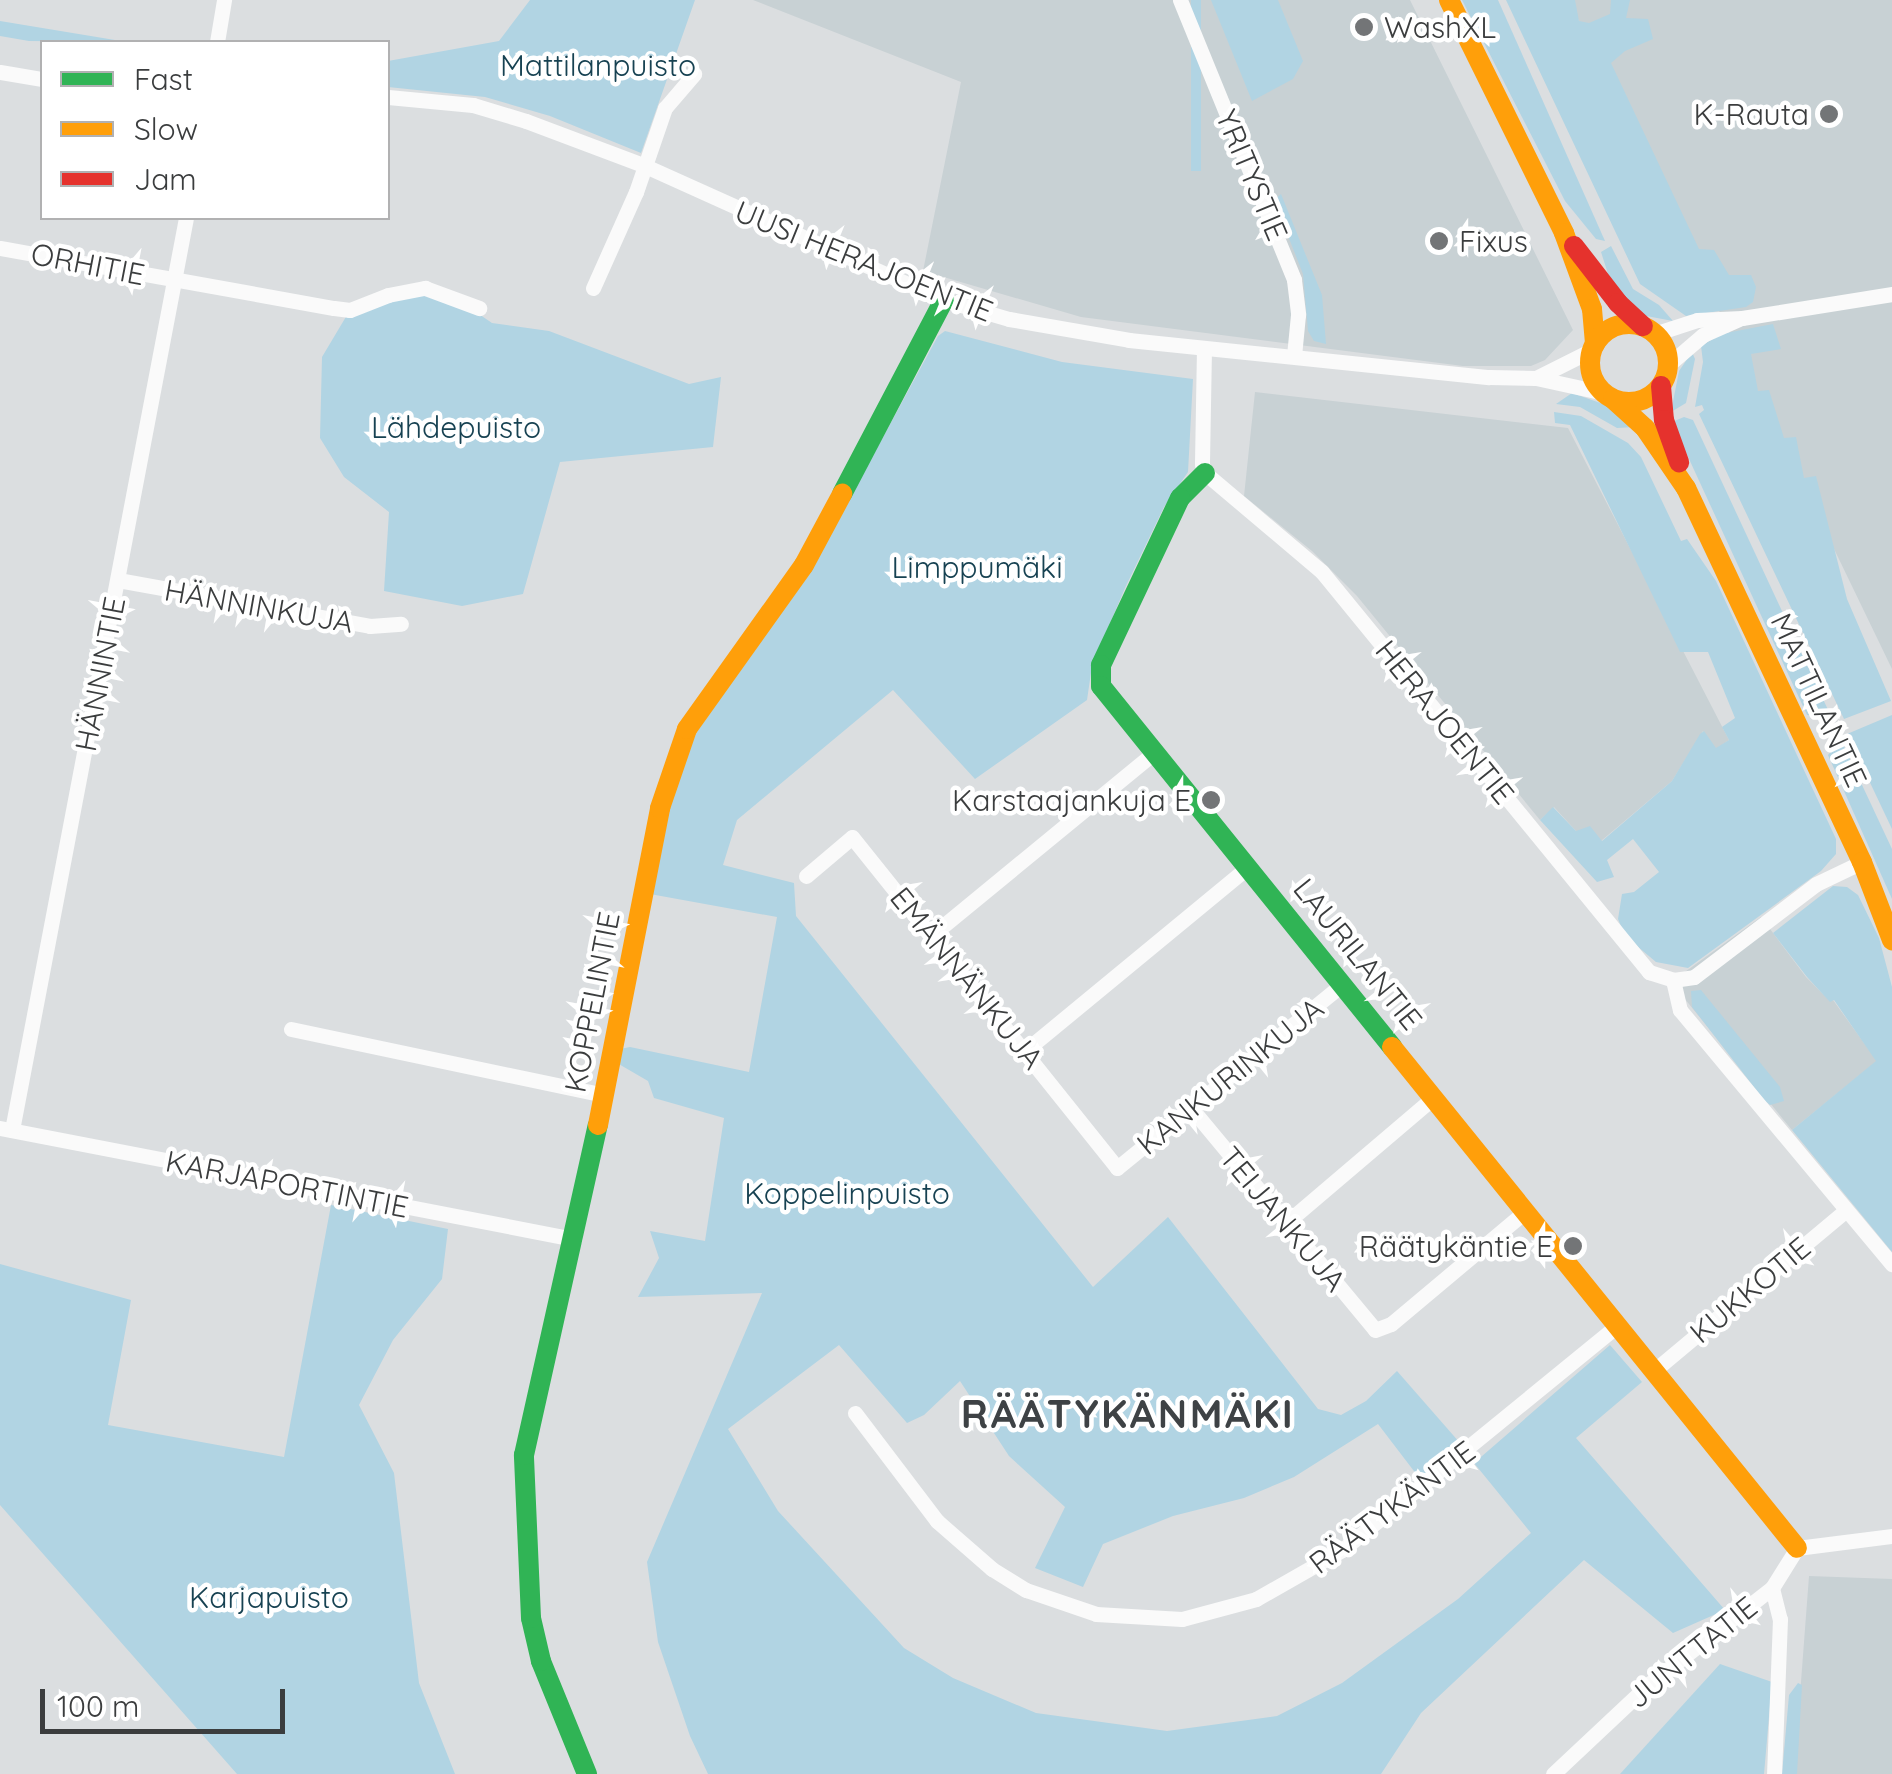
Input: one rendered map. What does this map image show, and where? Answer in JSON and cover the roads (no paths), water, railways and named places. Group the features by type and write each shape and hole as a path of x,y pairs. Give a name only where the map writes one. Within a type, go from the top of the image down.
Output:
{"street":[{"path":"217,40 224,0"},
{"name":"YRITYSTIE","path":"1180,0 1294,280 1298,315 1294,356"},
{"path":"1449,0 1564,233 1592,308 1592,376 1609,396 1634,402 1661,386 1668,364 1703,334 1742,318"},
{"path":"0,72 40,79"},
{"path":"593,288 664,108 694,74"},
{"name":"UUSI HERAJOENTIE","path":"390,97 473,105 643,165 944,300 1009,319 1204,348 1536,378 1609,396"},
{"name":"HÄNNINTIE","path":"6,1129 118,580 186,220"},
{"path":"1564,233 1618,303 1650,331 1668,364"},
{"name":"ORHITIE","path":"0,248 334,308 350,310 388,295 425,288 479,308"},
{"path":"1536,378 1594,347 1622,325 1650,331 1696,320 1742,318 1892,294"},
{"name":"KOPPELINTIE","path":"586,1774 541,1661 531,1618 522,1496 530,1412 605,1095 652,843 687,728 717,682 776,610 804,565 944,300"},
{"path":"1204,348 1202,464 1206,473"},
{"name":"MATTILANTIE","path":"1661,386 1664,420 1686,488 1862,862 1892,940"},
{"name":"MATTILANTIE","path":"1609,396 1645,428 1686,488"},
{"name":"LAURILANTIE","path":"1206,473 1180,498 1100,666 1101,686 1797,1548"},
{"name":"HERAJOENTIE","path":"1206,473 1322,572 1650,972 1673,980"},
{"name":"HÄNNINKUJA","path":"118,580 370,626 401,624"},
{"path":"932,935 1155,752"},
{"name":"EMÄNNÄNKUJA","path":"806,876 852,838 1117,1168"},
{"path":"1862,862 1816,884 1694,976 1673,980 1680,1010 1844,1212 1892,1264"},
{"path":"1026,1050 1248,867"},
{"name":"KANKURINKUJA","path":"1117,1168 1344,984"},
{"path":"291,1029 605,1095"},
{"path":"1286,1223 1434,1097"},
{"name":"TEIJANKUJA","path":"1191,1108 1375,1330 1391,1324 1527,1210"},
{"name":"KARJAPORTINTIE","path":"6,1129 574,1239"},
{"name":"KUKKOTIE","path":"1656,1369 1844,1212"},
{"name":"RÄÄTYKÄNTIE","path":"855,1413 937,1521 992,1569 1026,1590 1096,1614 1182,1618 1256,1599 1342,1550 1619,1324"},
{"path":"1797,1548 1892,1536"},
{"name":"JUNTTATIE","path":"1553,1774 1649,1684 1772,1588 1797,1548"},
{"path":"1772,1588 1780,1619 1774,1774"}],"place":[{"name":"WashXL","path":"1364,27"},
{"name":"K-Rauta","path":"1829,114"},
{"name":"Fixus","path":"1439,241"},
{"name":"Karstaajankuja E","path":"1211,800"},
{"name":"Räätykäntie E","path":"1573,1246"}],"district":[{"name":"RÄÄTYKÄNMÄKI","path":"1128,1413"}],"park label":[{"name":"Mattilanpuisto","path":"598,65"},
{"name":"Lähdepuisto","path":"456,427"},
{"name":"Limppumäki","path":"977,567"},
{"name":"Koppelinpuisto","path":"847,1193"},
{"name":"Karjapuisto","path":"269,1597"}]}
